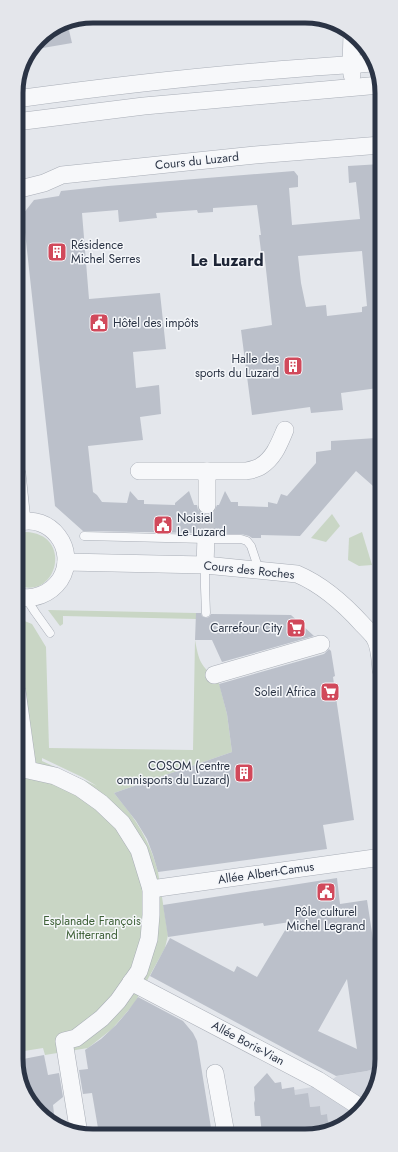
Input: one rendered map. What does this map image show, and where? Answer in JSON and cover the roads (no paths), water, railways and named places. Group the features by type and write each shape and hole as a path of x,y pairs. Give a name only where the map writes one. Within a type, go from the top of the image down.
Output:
{"street":[{"path":"352,41 351,65 353,87"},
{"path":"23,98 167,80 297,68 368,63"},
{"path":"23,121 152,105 375,85"},
{"name":"Cours du Luzard","path":"23,188 44,183 62,175 255,155 375,145"},
{"path":"139,471 246,471 260,467 270,458 278,446 285,430"},
{"path":"207,471 207,505"},
{"path":"23,522 33,521 54,531 61,540 65,551 66,562 63,574 56,585 46,593 34,598 23,597"},
{"path":"206,538 206,565"},
{"name":"Cours des Roches","path":"66,562 206,565 297,574 322,587 375,632"},
{"path":"214,675 321,644"},
{"path":"23,734 28,770 55,776 80,788 101,803 122,823 139,850 151,889 149,939 138,971 118,1001 102,1018 76,1038 64,1041 78,1127"},
{"name":"Allée Albert-Camus","path":"151,889 375,858"},
{"name":"Allée Boris-Vian","path":"131,982 318,1080 358,1105"},
{"path":"215,1073 225,1129"}],"lane":[{"path":"84,536 241,539 252,546 259,570"},
{"path":"206,565 206,613"},
{"path":"23,598 50,633"}],"tunnel":[{"path":"206,537 207,505"}],"place":[{"name":"Résidence Michel Serres","path":"57,252"},
{"name":"Hôtel des impôts","path":"99,323"},
{"name":"Halle des sports du Luzard","path":"293,366"},
{"name":"Noisiel Le Luzard","path":"163,525"},
{"name":"Carrefour City","path":"296,628"},
{"name":"Soleil Africa","path":"330,692"},
{"name":"COSOM (centre omnisports du Luzard)","path":"244,773"},
{"name":"Pôle culturel Michel Legrand","path":"326,892"}],"district":[{"name":"Le Luzard","path":"227,260"}],"park label":[{"name":"Esplanade François Mitterrand","path":"92,928"}]}
